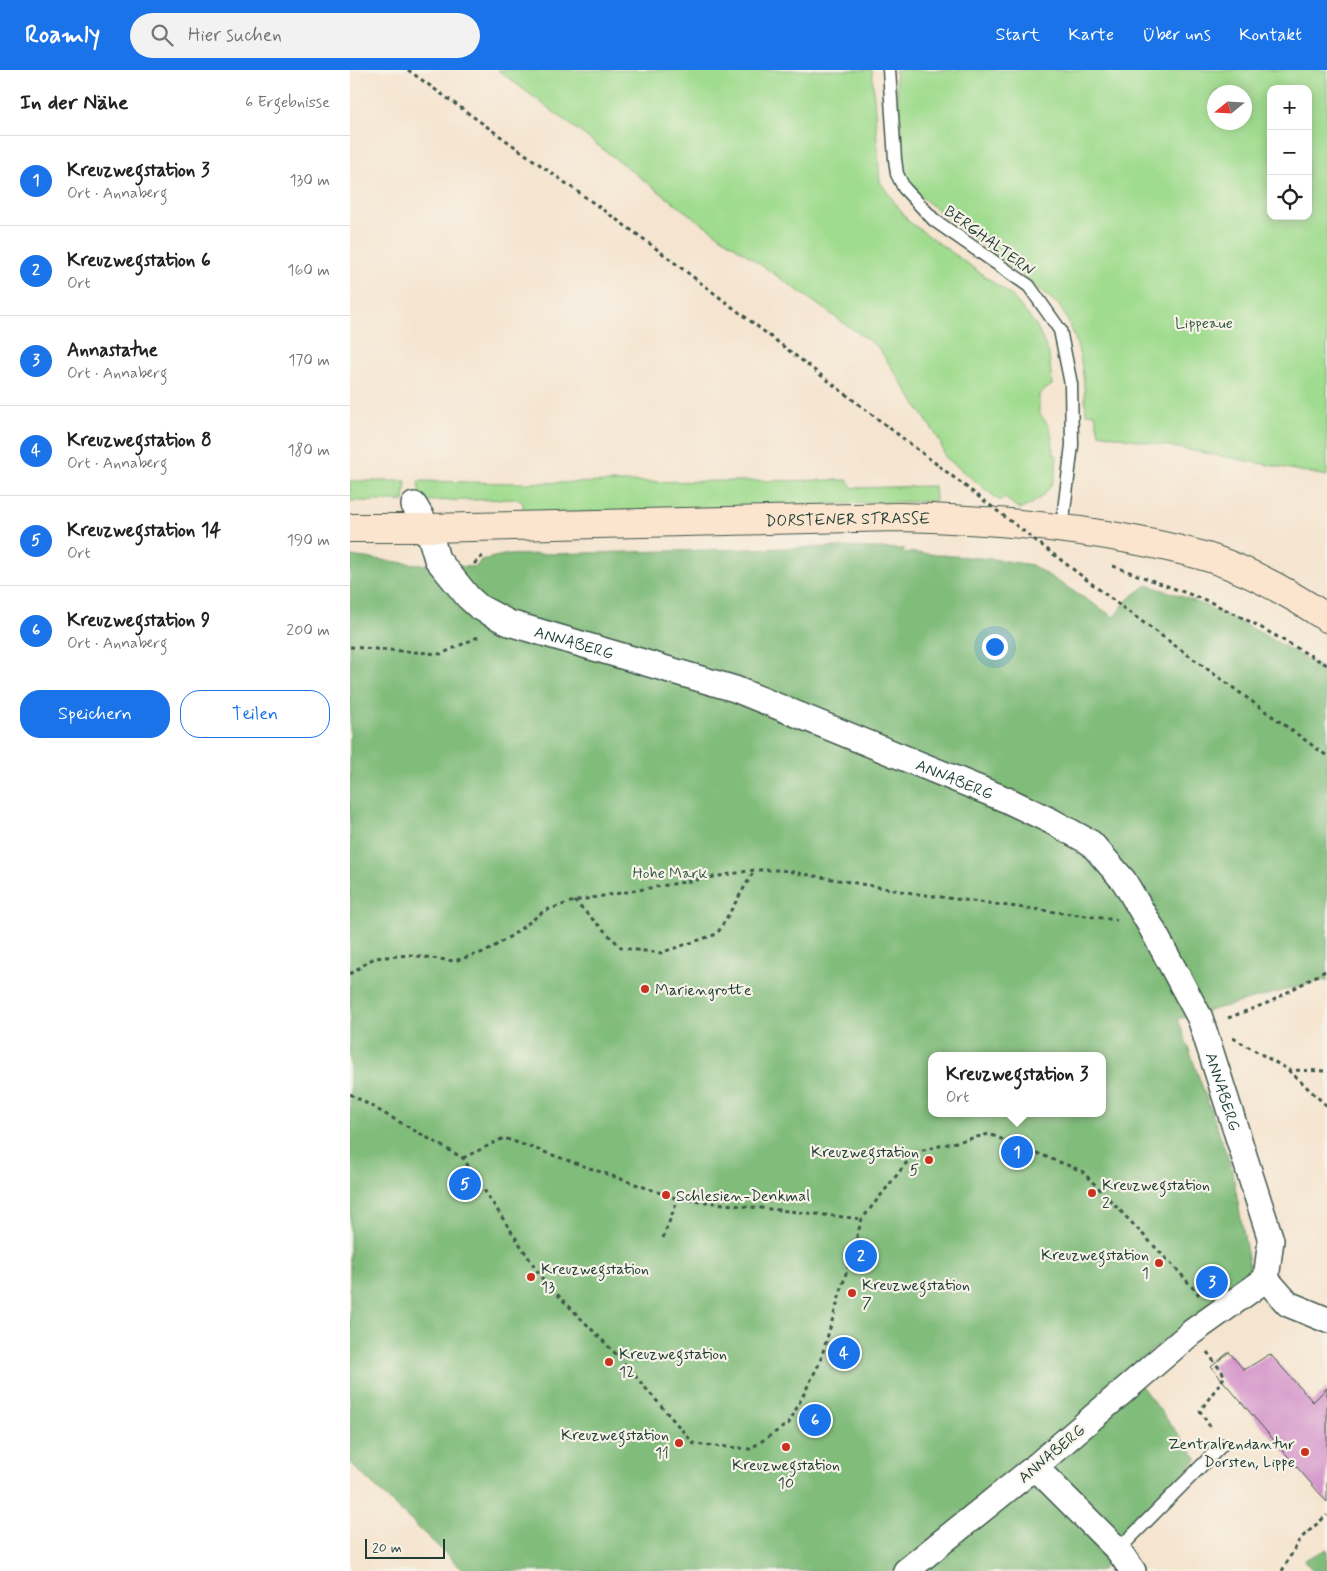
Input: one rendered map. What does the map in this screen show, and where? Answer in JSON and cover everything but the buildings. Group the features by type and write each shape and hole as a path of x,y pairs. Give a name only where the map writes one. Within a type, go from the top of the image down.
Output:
{"main road":[{"name":"DORSTENER STRASSE","path":"350,528 899,518 962,519 1062,527 1177,549 1213,559 1274,586 1327,618"}],"street":[{"name":"ANNABERG","path":"414,506 428,528 437,559 468,597 479,606 508,623 735,689 1016,804 1091,843 1124,881 1205,1021 1271,1240 1266,1279 1192,1332 1036,1467 906,1571"},
{"path":"1266,1279 1288,1304 1327,1320"},
{"path":"1036,1467 1118,1550 1133,1571"}],"lane":[{"name":"BERGHALTERN","path":"889,70 894,159 897,174 904,188 934,220 1029,286 1060,330 1071,384 1072,445 1062,527"},
{"path":"1118,1550 1222,1445"}],"path":[{"path":"408,70 645,240 1122,607 1327,756"},
{"path":"459,586 471,567 481,557 492,554"},
{"path":"1044,555 1064,556"},
{"path":"1108,565 1208,601 1253,623 1327,665"},
{"path":"350,647 441,654 508,623"},
{"path":"350,974 374,958 410,955 454,961 487,951 514,934 544,911 574,901 754,870 781,870 918,894 1150,925"},
{"path":"574,901 622,948 660,954 717,934 754,870"},
{"path":"1205,1021 1270,1002 1327,970"},
{"path":"1205,1021 1287,1070 1327,1106"},
{"path":"1287,1070 1327,1071"},
{"path":"350,1094 462,1158 544,1281 617,1355 694,1444 750,1449 789,1424 820,1362 862,1219 916,1152 989,1134 1082,1171 1180,1273 1215,1315"},
{"path":"462,1158 504,1138 678,1199 862,1219"},
{"path":"664,1238 678,1199"},
{"path":"1192,1332 1226,1376 1200,1410 1222,1445"},
{"path":"1282,1571 1300,1539 1327,1515"}],"green space":[{"path":"498,70 872,70 880,182 908,221 1011,295 1036,325 1049,354 1052,385 1039,394 1039,413 1051,432 1053,455 1057,455 1055,476 1049,489 1036,501 1021,509 1004,497 1000,501 945,457 940,441 878,347 686,212"},
{"name":"Lippeaue","path":"895,70 1327,70 1327,476 1099,433 1095,414 1086,413 1084,383 1077,344 1059,305 906,185"},
{"path":"847,480 853,488 934,486 935,501 523,514 523,502 516,499 424,501 420,497 418,481 516,483"},
{"path":"350,481 406,481 404,501 350,501"},
{"name":"Hohe Mark","path":"834,547 905,549 902,552 993,559 1032,565 1114,617 1128,599 1147,585 1175,594 1239,622 1327,671 1327,982 1323,980 1178,1019 1232,1169 1251,1275 1128,1369 1197,1458 1100,1571 464,1571 350,1463 350,556 414,564 476,567 481,560 503,555"},
{"path":"1327,1549 1327,1571 1313,1571 1304,1560"}],"place":[{"name":"Mariengrotte","path":"645,989"},
{"name":"Kreuzwegstation 3","path":"1017,1152"},
{"name":"Kreuzwegstation 5","path":"929,1160"},
{"name":"Kreuzwegstation 14","path":"465,1184"},
{"name":"Kreuzwegstation 2","path":"1092,1193"},
{"name":"Schlesien-Denkmal","path":"666,1195"},
{"name":"Kreuzwegstation 6","path":"861,1256"},
{"name":"Kreuzwegstation 1","path":"1159,1263"},
{"name":"Kreuzwegstation 13","path":"531,1277"},
{"name":"Annastatue","path":"1212,1282"},
{"name":"Kreuzwegstation 7","path":"852,1293"},
{"name":"Kreuzwegstation 8","path":"844,1353"},
{"name":"Kreuzwegstation 12","path":"609,1362"},
{"name":"Kreuzwegstation 9","path":"815,1420"},
{"name":"Kreuzwegstation 11","path":"679,1443"},
{"name":"Kreuzwegstation 10","path":"786,1447"},
{"name":"Zentralrendantur Dorsten, Lippe","path":"1305,1452"}]}
